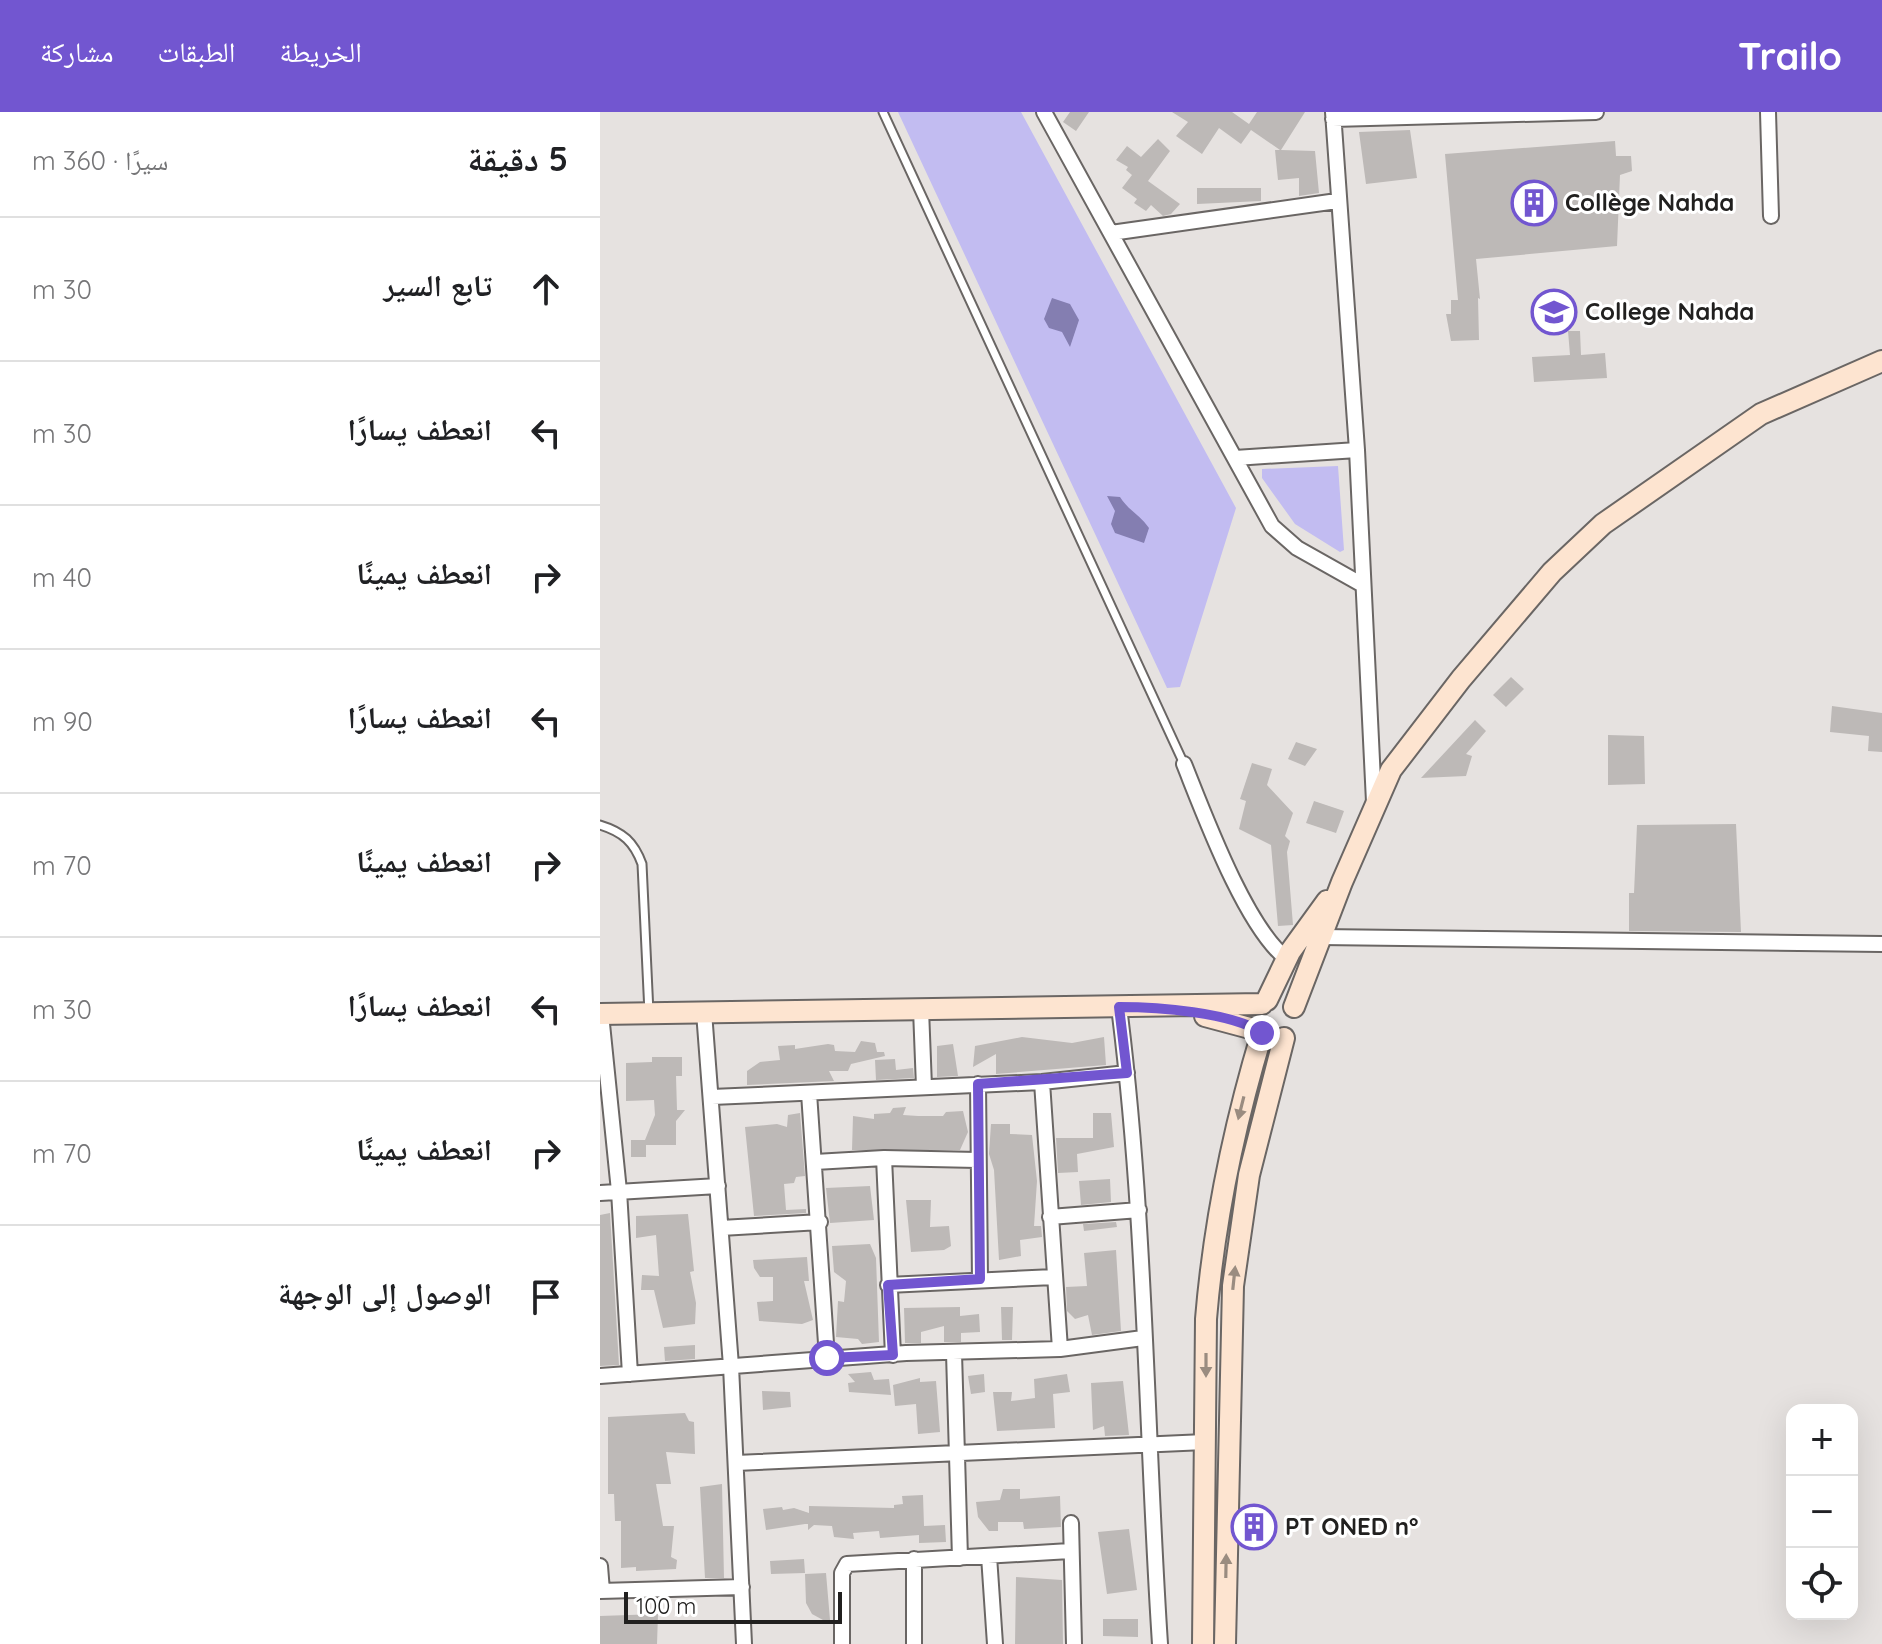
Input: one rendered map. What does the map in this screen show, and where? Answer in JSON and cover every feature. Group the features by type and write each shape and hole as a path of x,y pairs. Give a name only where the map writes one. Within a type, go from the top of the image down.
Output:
{"main road":[{"path":"1225,1644 1233,1286 1249,1175 1284,1038 1297,1025 1294,1007 1342,882 1391,770 1461,679 1552,572 1603,524 1761,414 1882,361"},
{"path":"1203,1644 1206,1319 1213,1250 1228,1166 1261,1032 1256,1015 1287,959 1342,882"},
{"path":"601,1014 1149,1007 1285,999 1294,1007"},
{"path":"1149,1007 1236,1022 1272,1039 1284,1038"}],"street":[{"path":"1044,112 1272,526 1297,548 1361,584"},
{"path":"1375,803 1361,584 1357,450 1333,116 1596,112"},
{"path":"1768,112 1771,216"},
{"path":"1111,233 1337,201"},
{"path":"1235,458 1357,450"},
{"path":"1184,764 1214,841 1271,947 1287,959"},
{"path":"1320,937 1882,944"},
{"path":"1119,1007 1139,1210 1147,1444 1160,1644"},
{"path":"921,1009 924,1087"},
{"path":"704,1012 731,1366 744,1644"},
{"path":"601,1014 619,1191 630,1374"},
{"path":"712,1097 1042,1082 1127,1073"},
{"path":"1042,1082 1060,1349"},
{"path":"978,1084 980,1279"},
{"path":"809,1093 827,1358"},
{"path":"815,1162 884,1158 977,1160"},
{"path":"884,1158 893,1355"},
{"path":"600,1193 718,1186"},
{"path":"1050,1217 1139,1210"},
{"path":"721,1228 820,1222"},
{"path":"888,1285 1054,1277"},
{"path":"600,1376 827,1358 1060,1349 1143,1338"},
{"path":"954,1353 960,1558"},
{"path":"736,1463 1205,1442"},
{"path":"1071,1523 1074,1644"},
{"path":"842,1644 842,1573 847,1564 1070,1551"},
{"path":"989,1556 995,1644"},
{"path":"914,1559 914,1644"},
{"path":"600,1566 601,1591 742,1587"}],"lane":[{"path":"883,112 1184,764"},
{"path":"600,825 616,830 635,845 642,864 649,1013"}],"shaded area":[{"path":"898,112 1021,112 1236,508 1180,687 1167,688"},
{"path":"1052,298 1070,304 1079,320 1070,347 1062,332 1049,328 1044,319"},
{"path":"1338,466 1344,550 1340,552 1295,524 1262,478 1262,469"},
{"path":"1107,496 1120,497 1149,528 1144,543 1115,533 1111,524 1115,511"}],"building":[{"path":"1070,112 1089,112 1076,131 1063,122"},
{"path":"1172,112 1232,112 1249,124 1257,112 1305,112 1281,150 1315,151 1319,193 1299,196 1299,178 1278,180 1275,150 1280,150 1251,130 1241,144 1219,128 1202,154 1176,136 1188,122"},
{"path":"1410,130 1417,178 1366,184 1359,132"},
{"path":"1158,139 1170,151 1148,181 1180,204 1171,214 1163,216 1151,205 1146,211 1134,203 1137,199 1122,188 1132,175 1126,170 1128,167 1116,160 1127,146 1141,157"},
{"name":"Collège Nahda","path":"1615,141 1616,156 1631,156 1632,171 1620,175 1617,246 1476,259 1480,299 1479,340 1451,341 1446,314 1451,314 1451,300 1458,300 1445,154"},
{"path":"1197,188 1261,188 1261,201 1197,204"},
{"path":"1568,331 1580,331 1581,355 1605,353 1607,378 1534,382 1532,357 1570,355"},
{"path":"1511,677 1524,689 1506,707 1493,695"},
{"path":"1832,706 1882,713 1882,752 1868,751 1869,736 1830,732"},
{"path":"1475,720 1486,731 1466,754 1472,756 1466,776 1421,778"},
{"path":"1608,735 1644,736 1645,784 1608,785"},
{"path":"1296,742 1317,749 1305,766 1288,759"},
{"path":"1252,763 1272,769 1267,785 1293,813 1285,836 1290,841 1287,852 1293,925 1278,926 1271,845 1239,829 1246,801 1240,799"},
{"path":"1314,801 1344,811 1336,833 1306,823"},
{"path":"1736,824 1741,932 1629,931 1629,893 1634,893 1637,825"},
{"path":"1022,1037 1072,1043 1104,1037 1106,1065 996,1074 996,1054 973,1067 975,1046"},
{"path":"861,1041 875,1043 877,1052 884,1052 885,1056 851,1064 848,1071 829,1071 834,1081 747,1085 747,1071 760,1062 780,1060 778,1046 795,1045 795,1049 828,1044 834,1045 835,1051 855,1052"},
{"path":"953,1044 958,1076 937,1077 937,1046"},
{"path":"652,1057 682,1057 682,1076 676,1076 677,1110 685,1110 676,1121 676,1145 646,1145 646,1157 631,1157 631,1140 645,1140 655,1115 654,1100 626,1101 626,1063 652,1062"},
{"path":"895,1059 896,1070 913,1068 914,1078 876,1080 875,1060"},
{"path":"906,1107 903,1115 943,1116 946,1112 963,1111 968,1132 960,1150 852,1150 853,1116 874,1119 874,1114 890,1113 893,1108"},
{"path":"800,1113 805,1176 796,1177 794,1183 784,1184 786,1210 806,1209 806,1213 754,1216 745,1127 777,1124 787,1127 788,1115"},
{"path":"1093,1113 1111,1113 1114,1147 1077,1154 1078,1172 1058,1173 1056,1138 1093,1138"},
{"path":"991,1124 1010,1124 1010,1134 1032,1135 1037,1181 1034,1226 1041,1226 1042,1237 1020,1240 1021,1256 999,1260 994,1170 989,1154"},
{"path":"1110,1179 1111,1202 1081,1205 1079,1181"},
{"path":"870,1186 874,1220 830,1223 826,1188"},
{"path":"906,1200 931,1200 930,1227 949,1226 951,1246 944,1250 911,1252"},
{"path":"610,1213 619,1365 600,1366 600,1215"},
{"path":"688,1214 695,1324 663,1328 654,1290 641,1290 642,1275 659,1276 656,1235 636,1238 636,1216"},
{"path":"1116,1222 1117,1227 1084,1231 1083,1224"},
{"path":"870,1244 876,1258 879,1342 862,1344 858,1339 836,1337 838,1301 844,1302 846,1281 834,1272 832,1246"},
{"path":"1116,1250 1121,1331 1092,1335 1088,1315 1075,1319 1067,1311 1066,1287 1087,1286 1084,1253"},
{"path":"807,1257 809,1281 804,1281 813,1320 802,1324 759,1321 757,1302 773,1301 773,1277 760,1277 753,1260"},
{"path":"960,1307 960,1316 979,1314 980,1332 961,1333 961,1342 944,1342 944,1326 921,1332 921,1343 905,1343 904,1308"},
{"path":"1001,1307 1013,1307 1012,1340 1002,1340"},
{"path":"695,1345 695,1359 665,1361 664,1347"},
{"path":"871,1372 874,1380 889,1379 891,1395 849,1392 848,1383 855,1382 848,1374"},
{"path":"984,1374 985,1392 971,1394 968,1376"},
{"path":"1067,1374 1070,1392 1053,1394 1055,1428 997,1431 993,1392 1012,1392 1011,1401 1035,1398 1034,1379"},
{"path":"920,1378 920,1382 936,1381 940,1432 918,1434 916,1404 895,1406 893,1385"},
{"path":"1123,1381 1129,1435 1105,1436 1104,1426 1093,1430 1091,1383"},
{"path":"762,1391 790,1392 791,1407 763,1410"},
{"path":"685,1413 689,1421 694,1422 695,1454 666,1452 671,1484 656,1484 663,1526 674,1526 671,1557 677,1560 676,1569 636,1571 636,1567 621,1568 621,1521 615,1521 614,1494 608,1494 608,1417"},
{"path":"722,1484 724,1578 705,1578 700,1487"},
{"path":"1003,1489 1020,1489 1020,1499 1060,1496 1061,1527 1024,1529 1023,1522 998,1522 998,1531 989,1531 978,1517 976,1502 1000,1500"},
{"path":"923,1495 924,1526 945,1525 946,1542 919,1543 919,1535 880,1538 879,1531 853,1533 854,1539 834,1537 832,1526 814,1525 808,1530 808,1524 766,1530 763,1509 794,1508 809,1513 809,1506 894,1508 894,1505 903,1504 902,1496"},
{"path":"1129,1529 1137,1590 1107,1594 1098,1532"},
{"path":"804,1559 805,1573 771,1574 770,1561"},
{"path":"826,1573 830,1620 812,1614 806,1603 805,1574"},
{"path":"1016,1577 1062,1580 1063,1644 1015,1644"},
{"path":"658,1614 657,1644 600,1644 600,1616"},
{"path":"1103,1619 1138,1619 1138,1637 1103,1636"}],"place":[{"name":"Collège Nahda","path":"1534,203"},
{"name":"College Nahda","path":"1554,312"},
{"name":"PT ONED n°","path":"1254,1527"}],"route":[{"path":"827,1358 893,1355 888,1285 980,1279 978,1084 1042,1082 1127,1073 1119,1007 1149,1007 1236,1022 1262,1033"}]}
